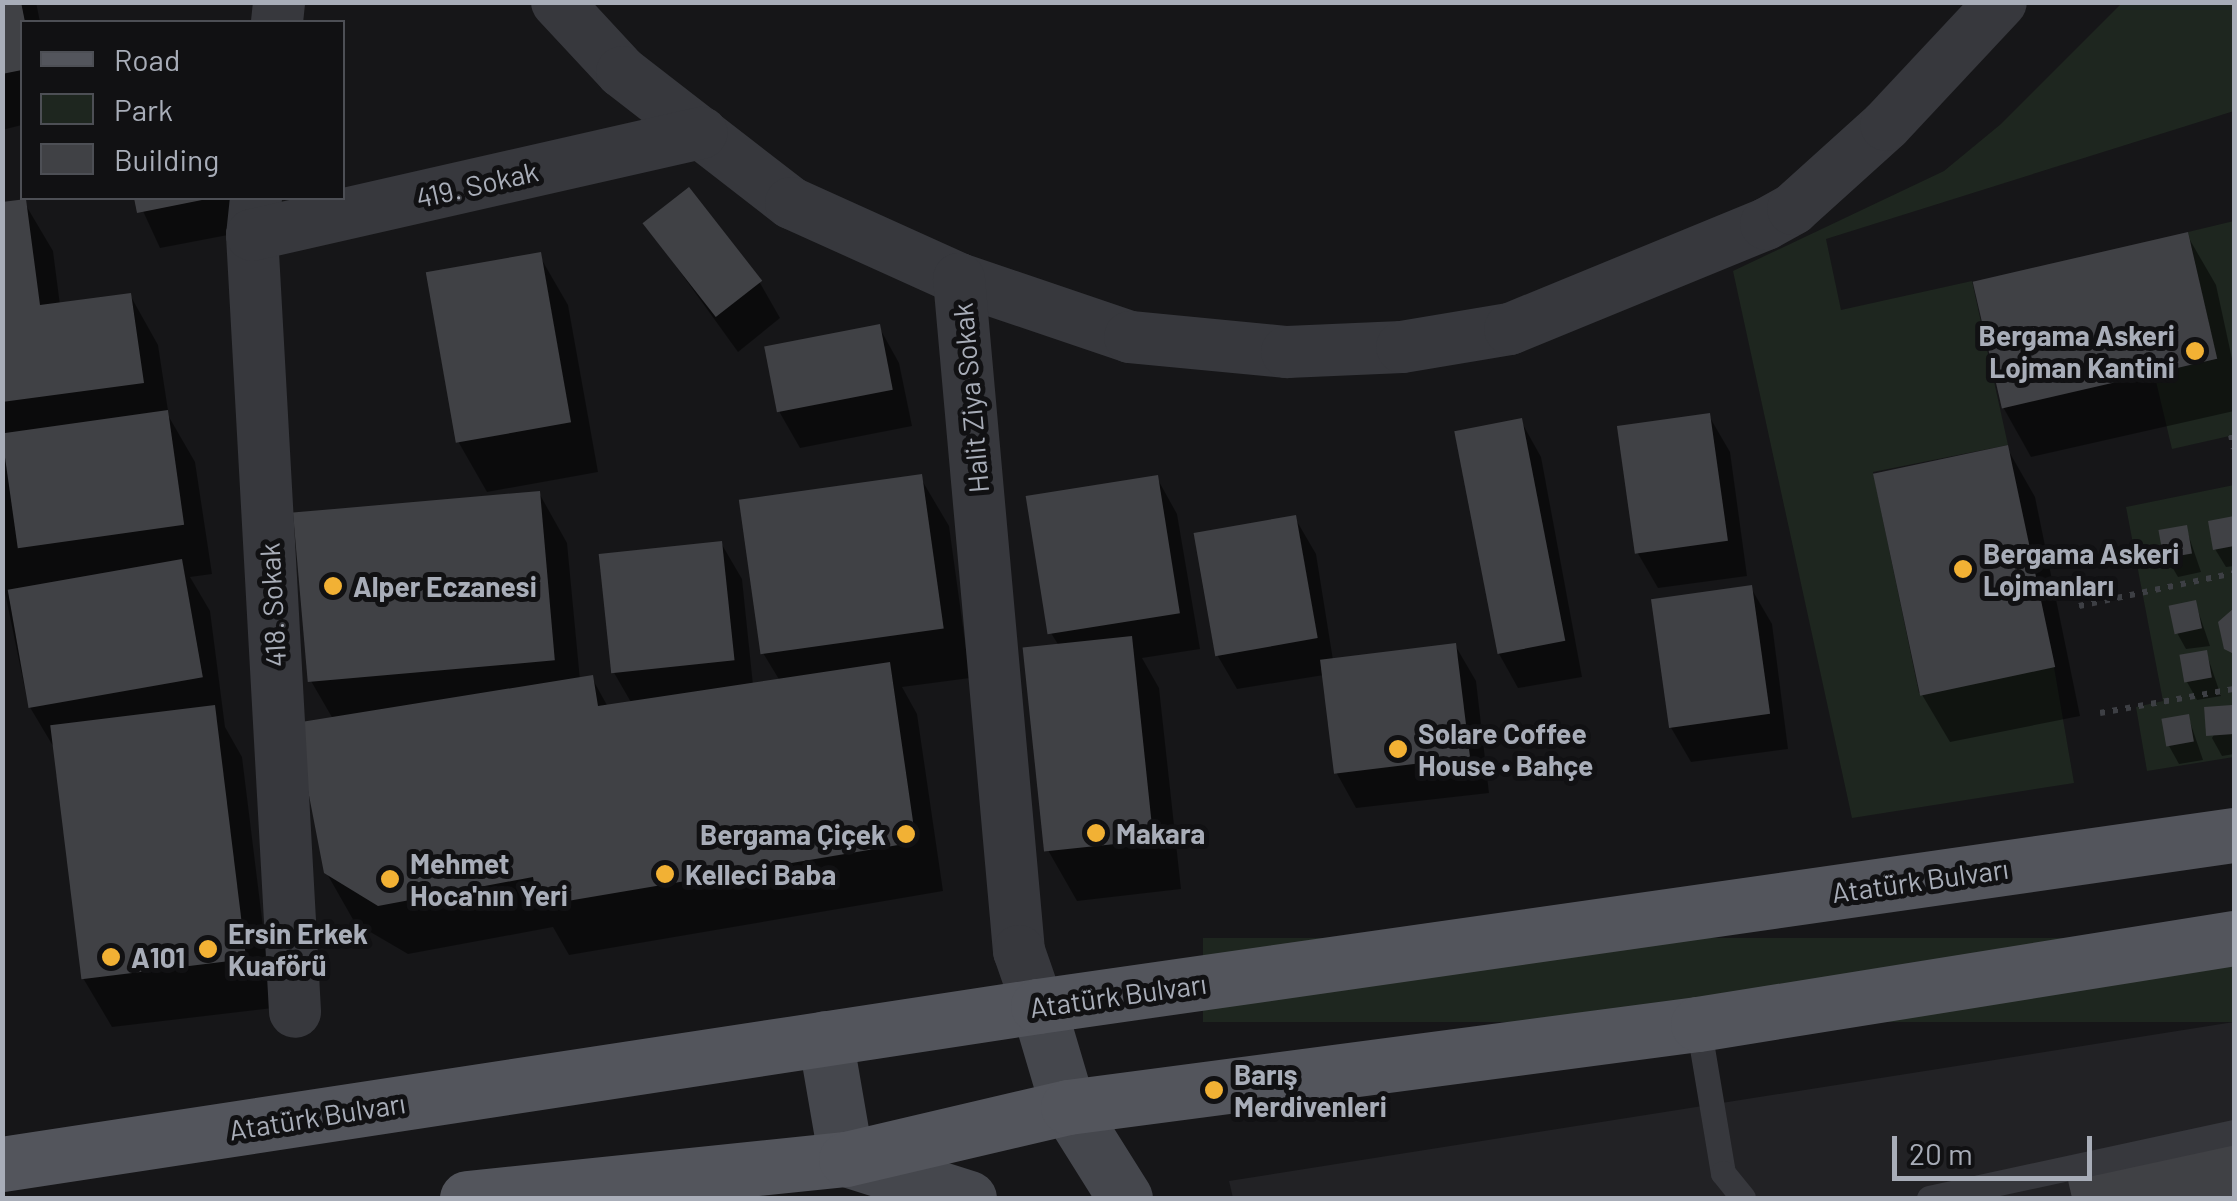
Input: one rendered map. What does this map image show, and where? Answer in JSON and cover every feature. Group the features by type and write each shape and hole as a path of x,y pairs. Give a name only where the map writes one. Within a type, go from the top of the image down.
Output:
{"main road":[{"name":"Atatürk Bulvarı","path":"2,1164 1038,1006 2234,835"},
{"path":"467,1198 846,1159 1068,1107 1698,1024 2234,938"},
{"path":"1038,1006 1068,1107 1125,1198"},
{"path":"824,1038 846,1159"},
{"path":"846,1159 969,1198"}],"street":[{"name":"Halit Ziya Sokak","path":"557,2 622,72 791,203 959,279 1019,952 1038,1006"},
{"path":"959,279 1130,337 1287,352 1402,347 1510,329 1793,209 1960,52 2001,2"},
{"name":"419. Sokak","path":"345,199 702,134"},
{"name":"419. Sokak","path":"254,216 341,200"},
{"name":"418. Sokak","path":"254,216 295,1012"}],"lane":[{"path":"1698,1024 1722,1173 1743,1198"},
{"path":"1928,1198 2234,1132"}],"path":[{"path":"2231,436 2234,449"},
{"path":"2079,606 2234,574"},
{"path":"2100,714 2234,688"}],"shaded area":[{"path":"2234,1022 2234,1198 1233,1198 1229,1181"}],"green space":[{"path":"2122,3 2234,3 2234,111 1826,239 1841,310 1972,281 2008,445 1873,472 1919,693 2054,667 2074,783 1852,818 1733,271 1944,171 2001,124"},
{"path":"2234,221 2234,435 2172,449 2154,373 2217,359 2188,232"},
{"path":"2234,485 2234,757 2147,771 2136,707 2163,701 2126,507"},
{"path":"1203,938 2234,938 2234,1022 1203,1022"}],"building":[{"path":"2,2 21,2 25,20 20,20 20,70 2,74"},
{"path":"689,187 762,281 716,317 643,223"},
{"path":"26,200 40,305 131,293 144,383 2,402 2,202"},
{"path":"134,200 202,200 137,213"},
{"path":"2188,232 2217,359 2002,408 1973,282"},
{"path":"541,252 571,422 456,443 426,272"},
{"path":"880,324 893,390 777,412 764,347"},
{"path":"168,410 184,525 18,548 2,433"},
{"path":"1710,413 1728,541 1635,554 1617,426"},
{"path":"1522,418 1565,641 1498,654 1454,431"},
{"name":"Bergama Askeri Lojmanları","path":"2008,445 2055,667 1920,696 1873,474"},
{"path":"922,474 944,628 761,654 739,500"},
{"path":"1158,475 1180,613 1048,634 1026,496"},
{"path":"540,491 555,660 308,682 293,513"},
{"path":"1296,515 1318,638 1215,656 1194,533"},
{"path":"2234,516 2234,546 2213,550 2208,521"},
{"path":"2187,525 2192,554 2163,559 2158,530"},
{"path":"722,541 735,660 611,673 599,554"},
{"path":"182,559 203,677 29,708 8,590"},
{"path":"1752,585 1770,714 1669,728 1651,599"},
{"path":"2196,600 2202,628 2175,634 2169,606"},
{"path":"2234,608 2234,654 2224,649 2218,622"},
{"path":"1132,636 1153,840 1044,851 1023,647"},
{"path":"1456,643 1470,757 1334,774 1320,660"},
{"path":"2207,650 2212,678 2184,682 2179,655"},
{"path":"890,662 916,842 538,906 533,877 378,906 324,873 295,723 593,675 598,706"},
{"path":"215,705 246,959 81,979 50,725"},
{"path":"2232,705 2234,734 2206,736 2204,707"},
{"path":"2189,714 2194,742 2166,746 2161,719"},
{"path":"2234,1140 2234,1198 2072,1198 2067,1176"}],"place":[{"name":"Bergama Askeri Lojman Kantini","path":"2195,351"},
{"name":"Bergama Askeri Lojmanları","path":"1963,569"},
{"name":"Alper Eczanesi","path":"333,586"},
{"name":"Solare Coffee House • Bahçe","path":"1398,749"},
{"name":"Makara","path":"1096,833"},
{"name":"Bergama Çiçek","path":"906,834"},
{"name":"Kelleci Baba","path":"665,874"},
{"name":"Mehmet Hoca'nın Yeri","path":"390,879"},
{"name":"Ersin Erkek Kuaförü","path":"208,949"},
{"name":"A101","path":"111,957"},
{"name":"Barış Merdivenleri","path":"1214,1090"}]}
